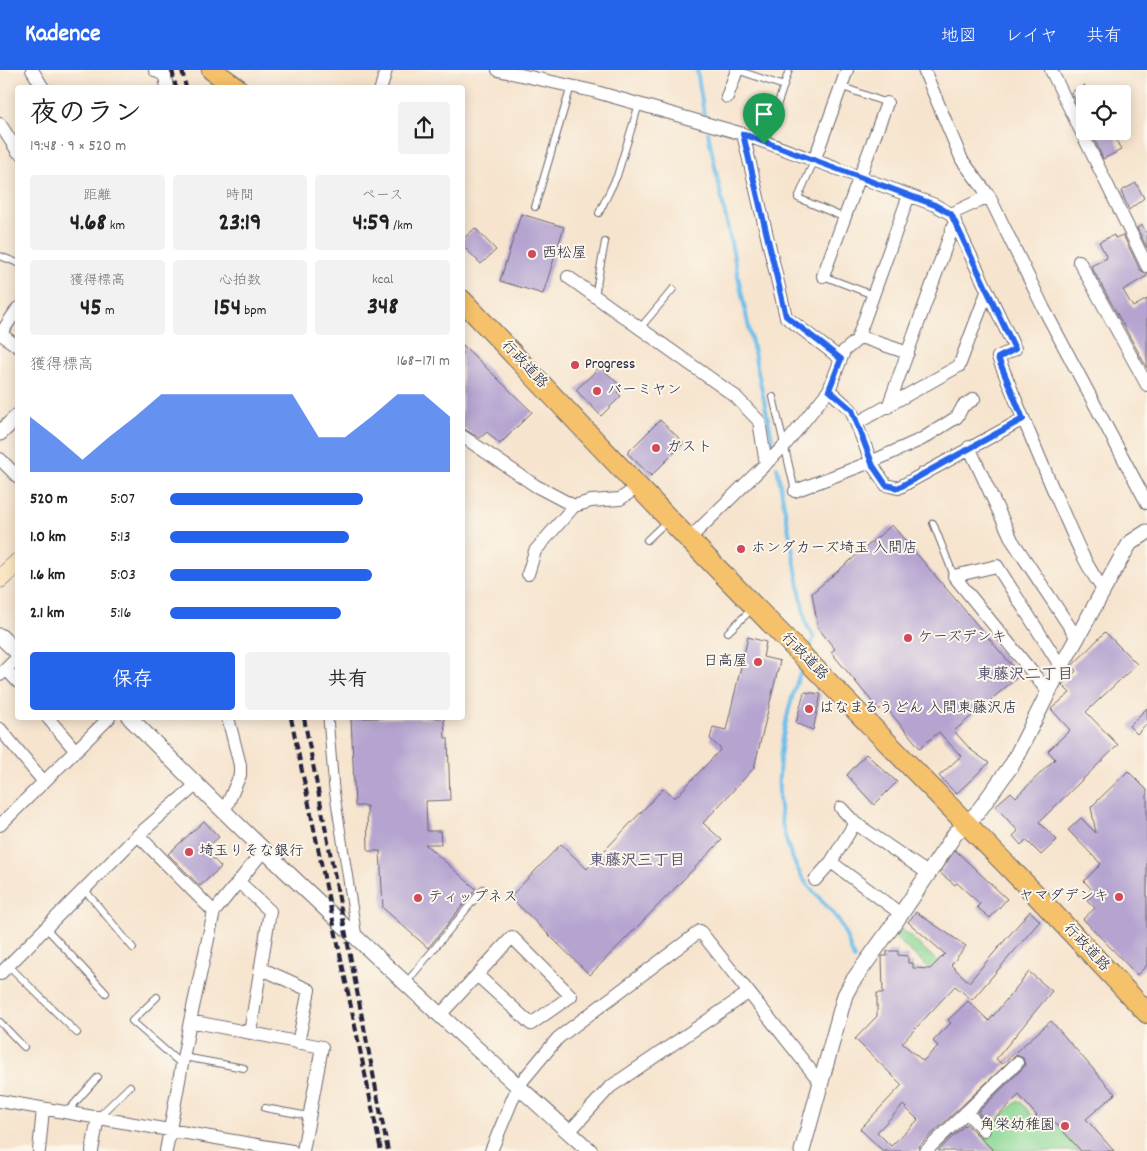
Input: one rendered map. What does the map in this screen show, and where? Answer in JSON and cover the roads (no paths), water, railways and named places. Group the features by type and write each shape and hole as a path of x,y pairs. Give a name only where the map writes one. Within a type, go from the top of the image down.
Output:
{"highway":[{"path":"212,70 234,85"},
{"name":"行政道路","path":"465,303 668,520 689,539 966,824 1147,1013"}],"main road":[{"path":"0,579 15,565"}],"street":[{"path":"32,70 41,85"},
{"path":"155,70 165,76 166,85"},
{"path":"382,85 386,70"},
{"path":"727,97 737,70"},
{"path":"814,161 843,87 847,70"},
{"path":"924,70 962,160 989,196 1044,309 1147,503"},
{"path":"1051,70 1147,266"},
{"path":"506,71 639,104 743,134 764,144 935,205 953,218 1015,349 998,358 1068,522 1096,579 1103,589"},
{"path":"823,276 887,103"},
{"path":"0,124 15,147"},
{"path":"743,134 786,316 841,359"},
{"path":"689,539 785,445 829,390 844,351 858,336 908,195"},
{"path":"888,407 953,218 989,196"},
{"path":"1079,261 1147,385"},
{"path":"568,277 735,396 759,421 766,464"},
{"path":"857,423 959,366 987,292"},
{"path":"15,312 0,334 15,345"},
{"path":"858,336 908,353"},
{"path":"829,390 852,410 871,462 886,485 898,488 969,447 1023,419"},
{"path":"796,491 871,462 922,439 957,417 963,406 974,399"},
{"path":"0,433 15,419"},
{"path":"465,438 536,486 574,506"},
{"path":"969,447 1012,540 1077,638"},
{"path":"0,459 15,474"},
{"path":"528,574 535,551 574,506 591,501 620,499 638,487"},
{"path":"802,1151 845,995 852,982 902,914 955,834 977,813 1013,763 1103,589 1130,543 1147,532"},
{"path":"1049,693 954,576 997,566 1061,667"},
{"path":"0,636 15,650"},
{"path":"15,660 3,672 15,680"},
{"path":"50,720 76,750"},
{"path":"0,825 107,720"},
{"path":"132,720 196,785 225,810 357,939 590,1151"},
{"path":"225,810 240,775 240,765 229,720"},
{"path":"328,720 334,789 357,939"},
{"path":"0,729 44,782"},
{"path":"4,970 138,835 196,785"},
{"path":"841,808 855,824 929,874"},
{"path":"816,880 831,862 855,824"},
{"path":"138,835 214,912"},
{"path":"166,1151 190,1021 214,912 264,850"},
{"path":"831,862 902,914"},
{"path":"238,881 270,911 250,1033"},
{"path":"491,1151 518,1086 558,1038 700,932 820,1082"},
{"path":"440,1015 512,937 571,996 532,1024 477,975"},
{"path":"262,969 309,990 298,1043"},
{"path":"569,1132 610,1087 748,993"},
{"path":"190,1021 322,1047 303,1151"},
{"path":"926,1151 1017,1063"},
{"path":"0,1101 292,1151"},
{"path":"39,1151 43,1109"},
{"path":"966,1112 984,1130"},
{"path":"92,1151 98,1117"}],"lane":[{"path":"737,70 784,86"},
{"path":"764,144 789,70"},
{"path":"535,207 571,86"},
{"path":"843,87 887,103"},
{"path":"599,213 617,176 639,104"},
{"path":"814,161 798,198 845,218"},
{"path":"595,296 605,242"},
{"path":"0,256 15,262"},
{"path":"823,276 873,295"},
{"path":"640,328 673,289"},
{"path":"773,396 796,491"},
{"path":"647,540 668,520"},
{"path":"933,523 954,576"},
{"path":"728,632 754,606"},
{"path":"84,889 133,948"},
{"path":"405,984 483,889"},
{"path":"46,928 106,993"},
{"path":"4,970 76,1032"},
{"path":"156,997 132,1022 183,1061 244,1068"},
{"path":"0,1022 24,1047"},
{"path":"67,1112 98,1077"},
{"path":"98,1117 130,1086"},
{"path":"265,1108 309,1116"}],"waterway":[{"path":"697,70 704,114"},
{"path":"708,133 773,443"},
{"path":"777,467 806,624 814,637 810,647"},
{"path":"801,670 786,721 781,747 779,801 783,828 790,853 802,877 839,922 854,959"}],"railway":[{"path":"172,70 175,85"},
{"path":"182,70 185,85"},
{"path":"291,720 381,1151"},
{"path":"304,720 388,1151"}],"place":[{"name":"西松屋","path":"532,254"},
{"name":"Progress","path":"575,365"},
{"name":"バーミヤン","path":"597,391"},
{"name":"ガスト","path":"656,448"},
{"name":"ホンダカーズ埼玉 入間店","path":"741,549"},
{"name":"ケーズデンキ","path":"908,638"},
{"name":"日高屋","path":"758,662"},
{"name":"はなまるうどん 入間東藤沢店","path":"809,709"},
{"name":"埼玉りそな銀行","path":"189,852"},
{"name":"ヤマダデンキ","path":"1119,897"},
{"name":"ティップネス","path":"418,898"},
{"name":"角栄幼稚園","path":"1065,1126"}],"district":[{"name":"東藤沢二丁目","path":"1025,675"},
{"name":"東藤沢三丁目","path":"637,861"}]}
